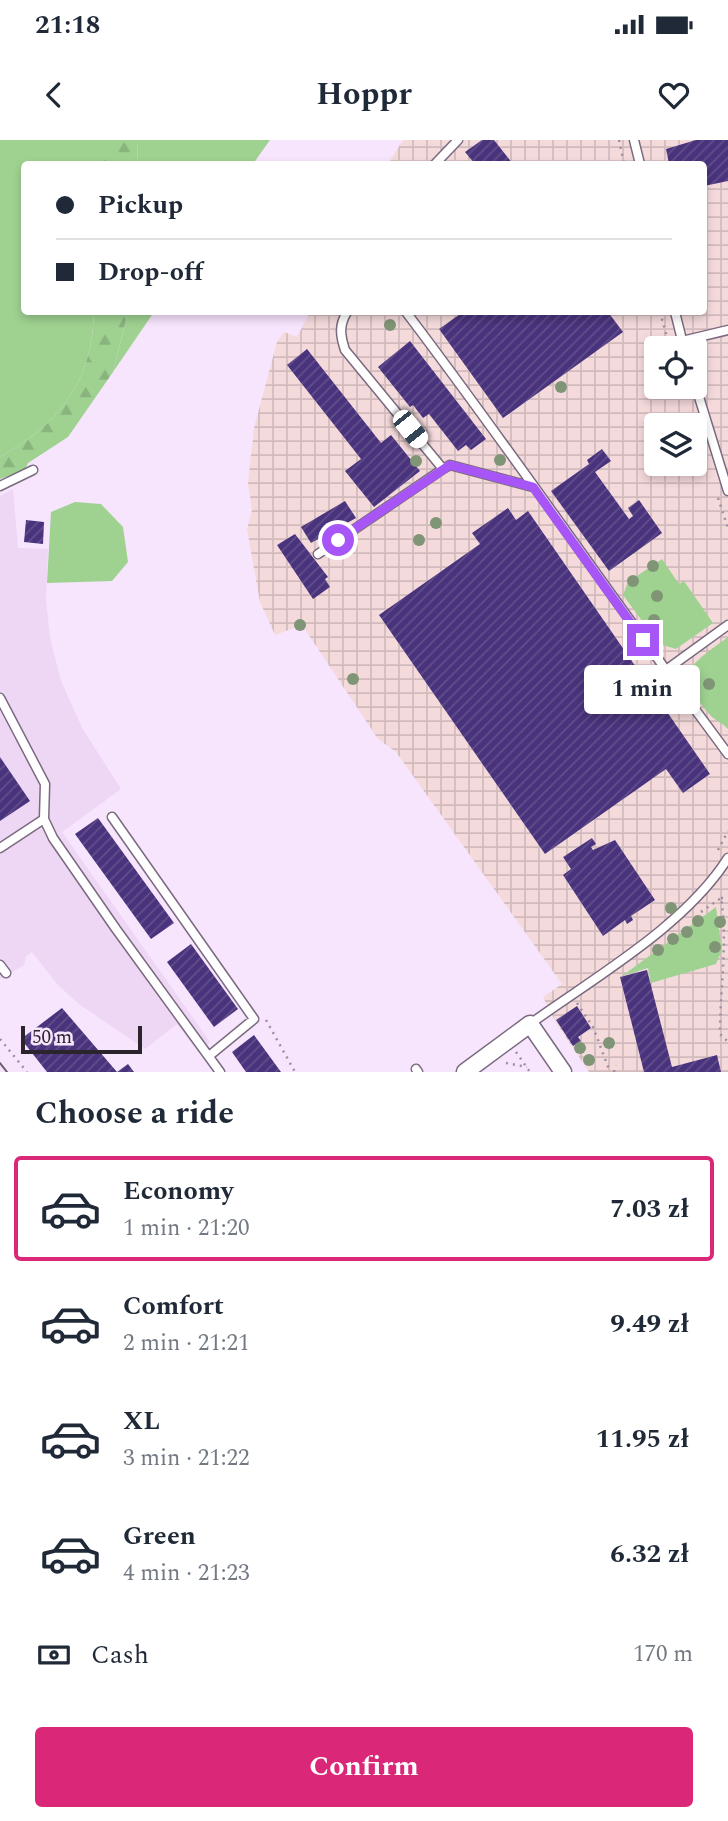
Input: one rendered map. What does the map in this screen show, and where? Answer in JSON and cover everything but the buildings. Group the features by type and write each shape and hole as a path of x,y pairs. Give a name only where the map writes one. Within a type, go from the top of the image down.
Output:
{"street":[{"path":"465,1072 530,1024 563,1072"}],"lane":[{"path":"438,161 458,140"},
{"path":"635,140 638,161"},
{"path":"345,315 341,336 345,350 443,469"},
{"path":"408,315 491,423 533,487 728,754"},
{"path":"676,315 681,336"},
{"path":"707,337 728,330"},
{"path":"700,399 728,491"},
{"path":"318,554 450,465 533,487"},
{"path":"0,486 33,470"},
{"path":"666,670 728,625"},
{"path":"0,698 45,784 44,819 53,838 220,1072"},
{"path":"112,817 254,1019 209,1056"},
{"path":"0,848 44,819"},
{"path":"530,1024 669,923 700,897 728,858"},
{"path":"0,965 6,973"}],"path":[{"path":"618,140 623,161"},
{"path":"661,315 667,336"},
{"path":"716,493 728,528"},
{"path":"716,855 728,831"},
{"path":"721,898 725,948 722,961 720,1034 728,1042"},
{"path":"699,913 721,898 728,898"},
{"path":"577,1003 593,1027 612,1072"},
{"path":"262,1014 295,1072"},
{"path":"0,1039 27,1072"},
{"path":"519,1057 530,1072"},
{"path":"497,1061 527,1068"},
{"path":"612,1072 616,1065"}],"shaded area":[{"path":"403,140 728,140 728,1072 589,1072 555,1021 543,997 562,984 396,752 378,739 302,625 275,635 260,602 247,529 252,510 248,483 254,428 277,342 284,332 297,337 308,315 707,315 707,161 390,161"},
{"path":"13,489 18,548 48,549 46,600 50,638 61,681 82,728 121,789 62,832 210,1042 198,1052 177,1024 145,1049 79,1004 57,984 32,952 26,956 24,965 0,979 0,496"}],"green space":[{"path":"0,140 97,140 97,161 21,161 21,315 94,315 87,359 69,398 40,430 0,457"},
{"path":"97,140 138,140 137,161 97,161"},
{"path":"138,140 270,140 255,161 137,161"},
{"path":"94,315 127,315 113,372 68,437 28,463 25,470 0,479 0,457 40,430 69,398 87,359"},
{"path":"127,315 152,315 113,372"},
{"path":"75,502 101,504 123,527 128,562 112,581 47,583 51,512"},
{"path":"662,559 679,584 684,581 713,623 676,649 659,644 623,595 628,582"},
{"path":"728,637 728,729 711,716 699,701 689,679 695,663"},
{"path":"716,907 722,950 716,964 651,983 648,968 622,976"}],"tram line":[{"path":"0,1063 7,1072"}],"route":[{"path":"338,540 450,465 533,487 643,640"}]}
